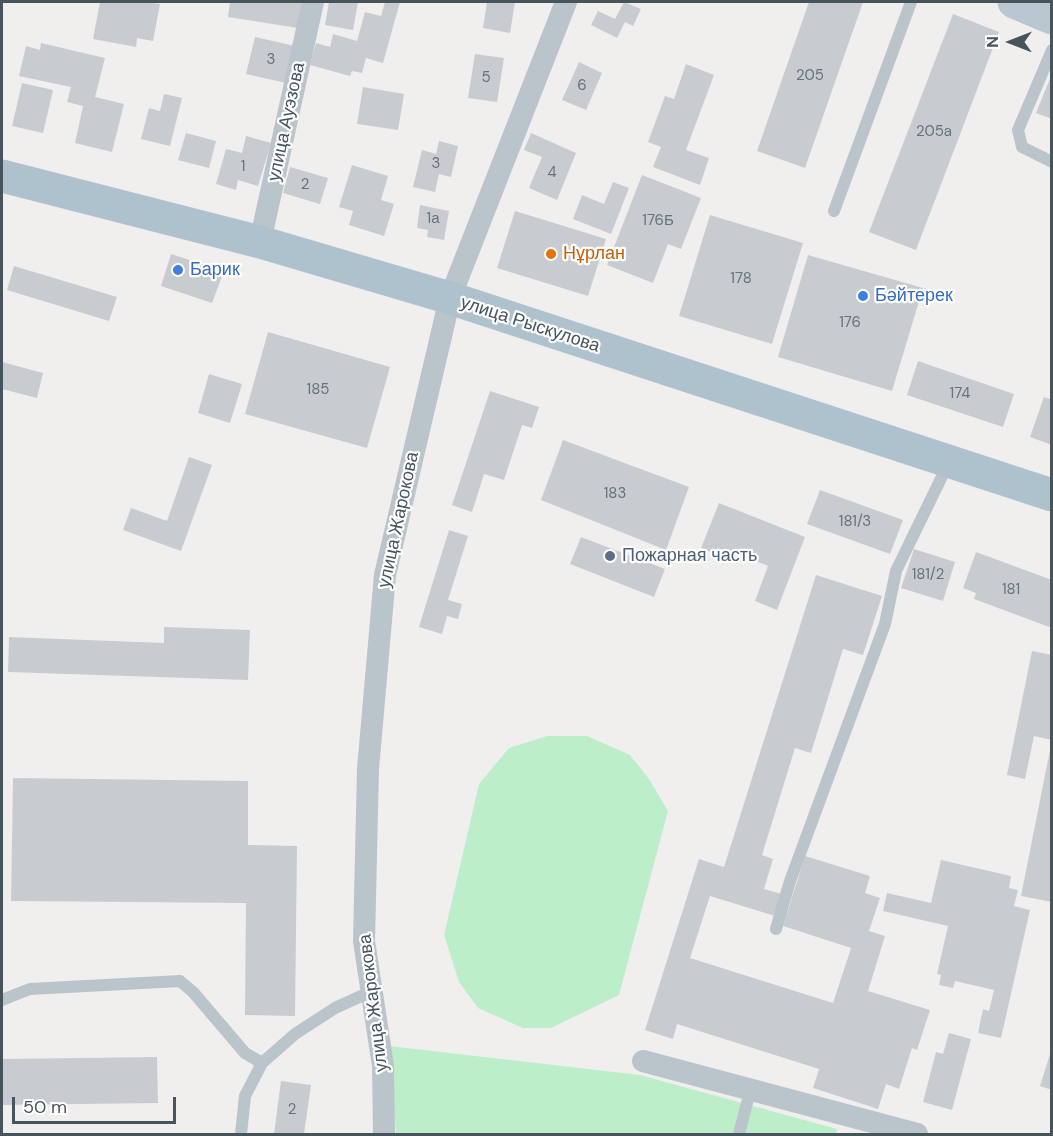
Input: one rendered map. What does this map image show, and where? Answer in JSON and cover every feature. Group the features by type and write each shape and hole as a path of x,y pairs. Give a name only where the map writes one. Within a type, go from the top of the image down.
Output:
{"main road":[{"name":"улица Рыскулова","path":"2,176 260,242 450,298 1052,495"}],"street":[{"name":"улица Ауэзова","path":"260,242 313,2"},
{"name":"улица Жарокова","path":"384,1134 383,1066 364,941 368,769 385,575 450,298 566,2"},
{"path":"1014,2 1052,18"},
{"path":"643,1061 917,1134"}],"lane":[{"path":"834,211 911,2"},
{"path":"1052,50 1018,130 1022,147 1052,162"},
{"path":"776,929 790,881 885,624 896,571 949,461"},
{"path":"2,1000 30,989 180,981 193,992 245,1053 262,1063"},
{"path":"241,1134 245,1096 262,1063 295,1034 335,1008 372,991"},
{"path":"739,1134 750,1091"}],"green space":[{"path":"547,736 587,736 630,755 649,779 668,811 619,995 551,1028 523,1028 478,1008 459,982 444,935 479,784 509,748"},
{"path":"389,1046 640,1075 837,1129 836,1134 396,1134"}],"building":[{"path":"100,2 160,4 153,41 137,38 136,47 93,39"},
{"path":"230,2 302,2 298,28 228,17"},
{"path":"329,2 358,2 353,30 325,25"},
{"path":"385,2 400,2 383,63 366,58 362,73 352,71 350,76 310,65 316,43 330,47 333,34 357,41 365,12 381,16"},
{"path":"487,2 515,2 510,33 483,28"},
{"path":"624,2 641,9 633,26 625,22 617,38 591,25 598,11 615,19"},
{"path":"809,2 863,2 805,168 757,151"},
{"path":"953,14 999,32 916,250 869,232"},
{"path":"255,37 295,46 286,83 246,74"},
{"path":"41,43 105,58 95,97 124,104 112,152 75,143 83,106 67,102 71,87 19,76 26,46 40,50"},
{"path":"475,54 504,58 497,102 468,98"},
{"path":"579,62 602,73 586,110 562,100"},
{"path":"686,64 714,75 686,150 709,158 700,185 653,167 661,147 648,142 665,96 674,99"},
{"path":"1052,76 1052,119 1036,113"},
{"path":"22,83 53,90 43,133 12,126"},
{"path":"363,87 404,94 398,130 357,124"},
{"path":"164,94 182,98 170,146 141,139 149,108 160,111"},
{"path":"186,133 216,141 209,168 178,160"},
{"path":"531,133 576,153 557,200 529,188 542,157 524,150"},
{"path":"246,136 271,143 258,186 238,180 236,190 216,184 226,149 242,153"},
{"path":"439,141 458,146 451,177 439,174 435,192 413,187 422,150 436,154"},
{"path":"352,165 388,176 381,200 394,204 384,236 349,225 353,211 339,207"},
{"path":"290,167 328,178 320,204 283,193"},
{"path":"642,175 701,198 681,249 668,244 653,283 607,265"},
{"path":"613,182 629,188 611,234 573,219 582,195 604,204"},
{"path":"420,205 449,211 444,240 427,237 428,230 417,228"},
{"name":"Нұрлан","path":"515,211 606,239 588,296 497,268"},
{"path":"710,215 803,243 772,344 679,316"},
{"path":"171,254 224,271 212,303 161,286"},
{"path":"808,255 923,288 892,391 778,357"},
{"path":"14,266 117,297 109,321 7,290"},
{"path":"268,332 390,367 367,448 245,414"},
{"path":"918,361 1014,394 1003,427 907,395"},
{"path":"2,362 43,373 37,398 2,389"},
{"path":"209,374 242,384 230,423 198,413"},
{"path":"490,391 539,407 532,428 522,425 504,480 484,474 472,512 452,505"},
{"path":"1044,397 1052,400 1052,445 1030,437"},
{"path":"563,440 689,487 666,550 541,500"},
{"path":"189,457 212,465 181,551 123,530 131,508 167,521"},
{"path":"820,490 903,520 890,554 807,524"},
{"path":"719,503 805,537 777,610 755,601 768,566 741,555 738,563 701,548"},
{"path":"449,530 468,536 448,600 462,604 458,619 447,616 442,634 419,627"},
{"path":"581,537 665,569 654,597 570,564"},
{"path":"914,549 955,562 943,601 901,588"},
{"path":"976,552 1052,580 1052,628 974,599 976,593 963,588"},
{"path":"816,575 882,596 863,655 843,649 811,753 795,748 762,855 773,859 764,889 782,894 775,916 710,896 690,958 833,1003 851,948 783,926 805,856 870,876 865,893 880,898 869,931 885,936 868,991 930,1010 917,1050 912,1048 899,1089 886,1084 878,1109 813,1088 819,1069 677,1024 673,1039 645,1030 699,859 724,867"},
{"path":"164,627 250,630 248,680 8,672 9,637 164,643"},
{"path":"1032,651 1052,655 1052,740 1034,736 1025,779 1007,775"},
{"path":"1050,750 1052,750 1052,902 1021,896"},
{"path":"13,778 248,781 248,845 297,846 295,1016 245,1015 246,903 11,901"},
{"path":"941,860 1011,876 1009,888 1018,890 1014,906 1030,910 1001,1038 978,1033 983,1009 989,1011 994,990 955,981 953,988 939,985 941,975 937,974 948,926 883,911 887,893 931,903"},
{"path":"949,1033 971,1039 952,1110 923,1102 936,1052 943,1054"},
{"path":"1052,1051 1052,1090 1040,1086"},
{"path":"157,1057 158,1103 2,1105 2,1059"},
{"path":"281,1081 311,1085 304,1134 274,1134"}],"place":[{"name":"Нұрлан","path":"551,254"},
{"name":"Барик","path":"178,270"},
{"name":"Бәйтерек","path":"863,296"},
{"name":"Пожарная часть","path":"610,556"}]}
